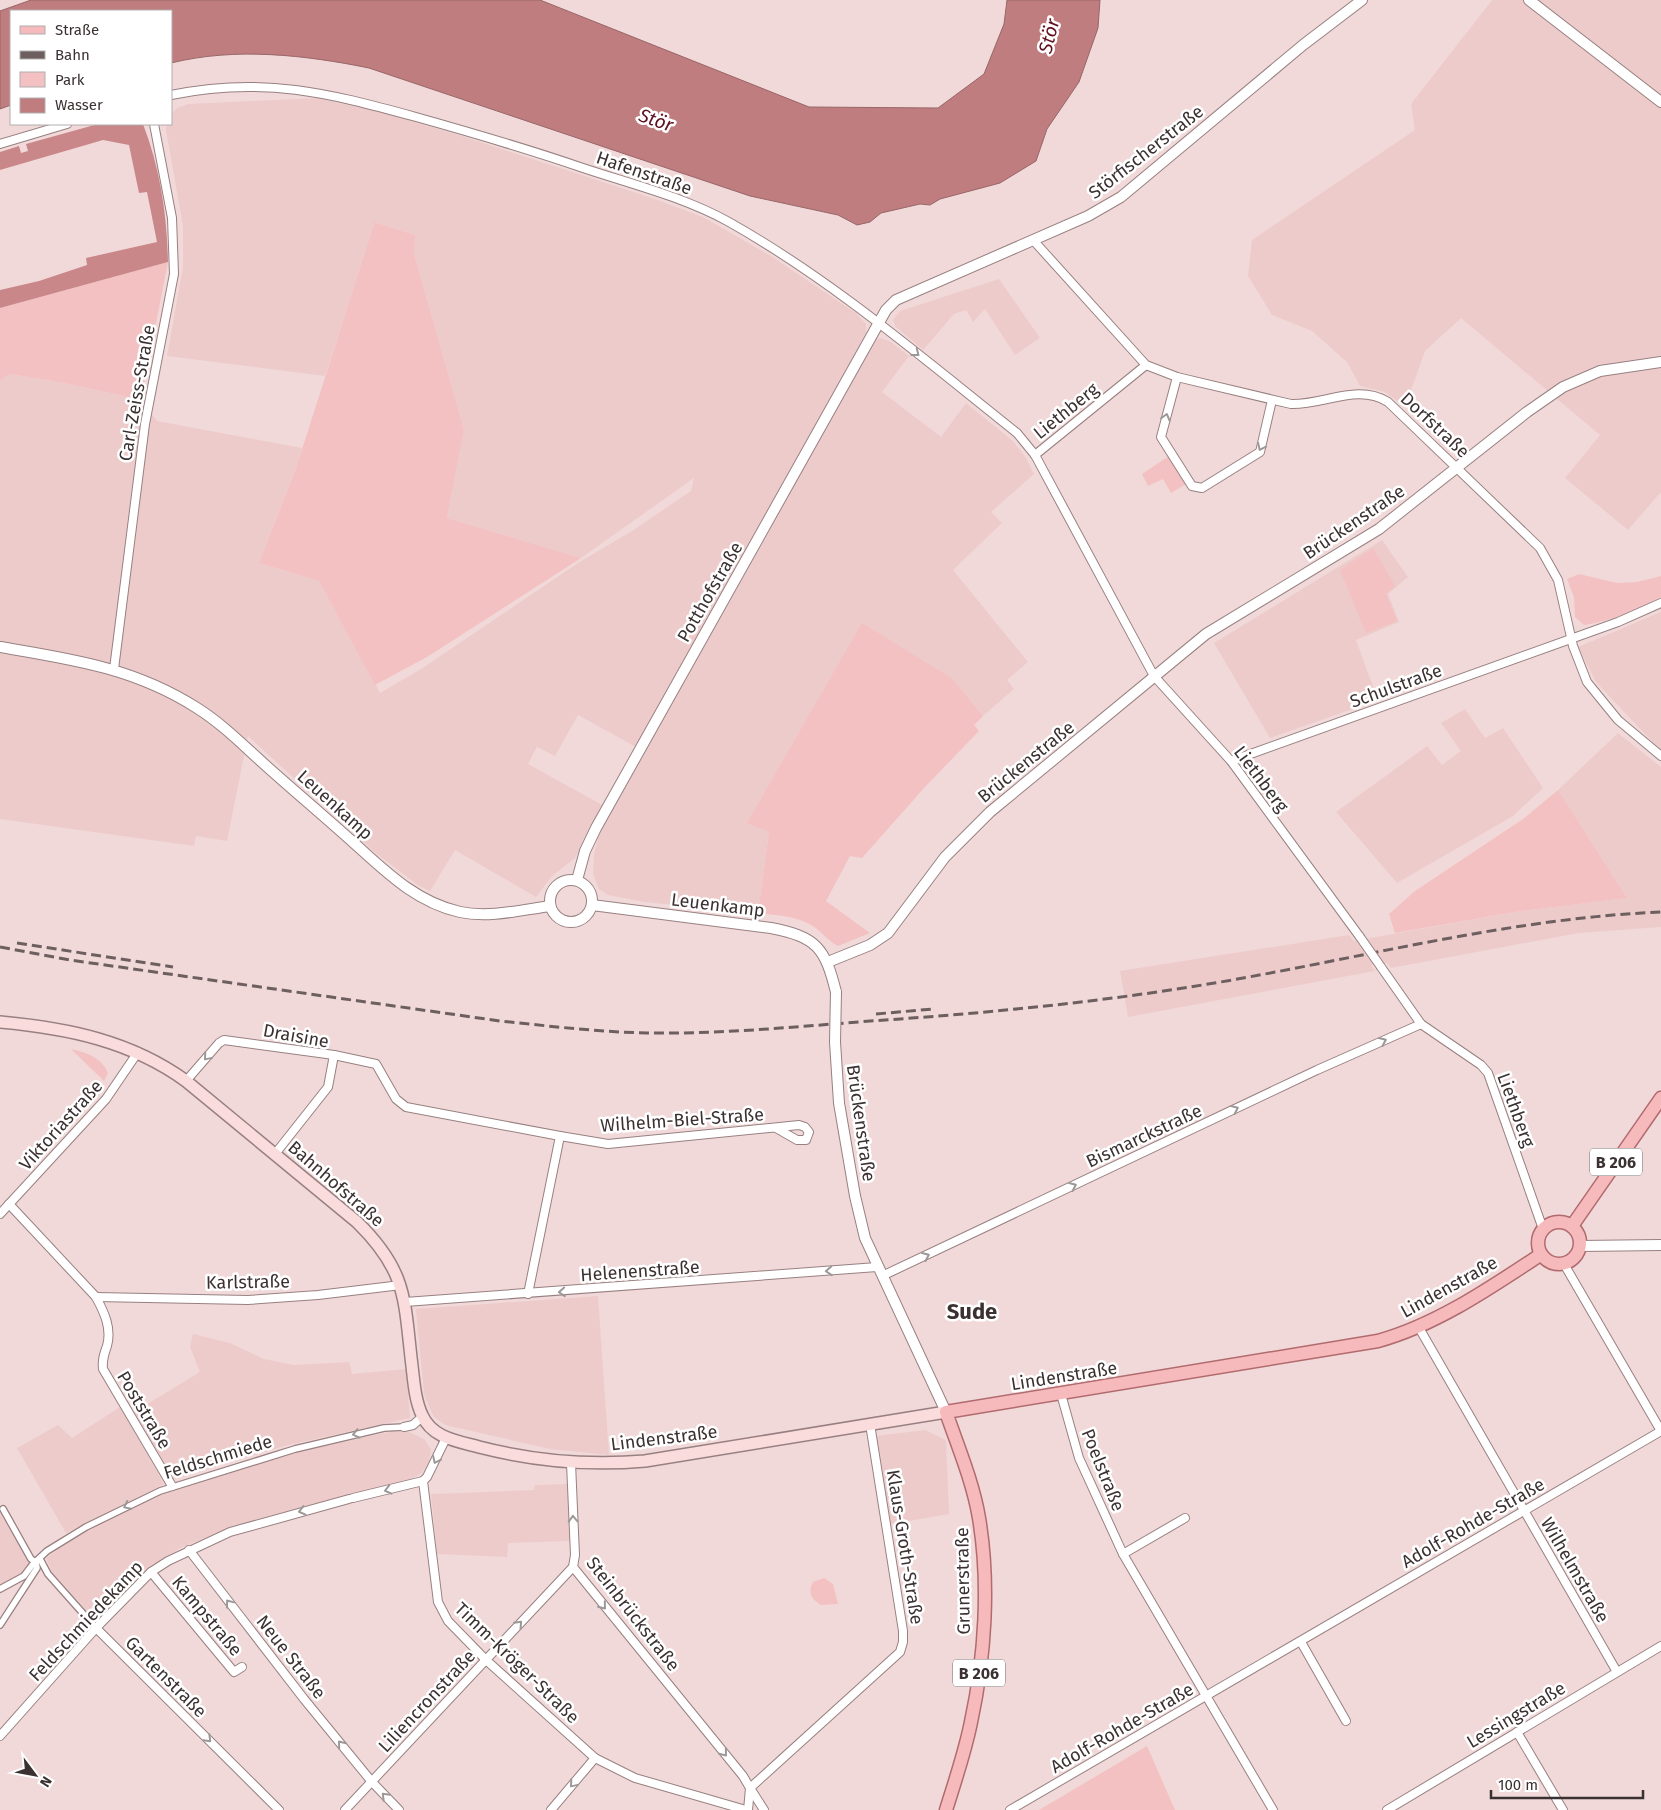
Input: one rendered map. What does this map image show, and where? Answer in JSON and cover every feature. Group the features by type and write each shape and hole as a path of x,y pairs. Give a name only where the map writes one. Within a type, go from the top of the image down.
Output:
{"main road":[{"name":"Bahnhofstraße","path":"0,1022 69,1030 138,1052 157,1061 186,1082 357,1222 373,1238 389,1259 401,1285 405,1302 417,1401 422,1417 431,1428 446,1438"},
{"name":"B 206","path":"1572,1226 1661,1098"},
{"path":"1560,1222 1572,1226 1578,1234 1580,1246 1573,1259 1564,1264 1553,1264 1540,1255 1538,1239 1542,1229 1547,1225 1560,1222"},
{"name":"Lindenstraße","path":"446,1438 526,1458 571,1463 615,1464 644,1461 1378,1341 1418,1326 1462,1304 1540,1255"},
{"name":"Grunerstraße","path":"946,1412 976,1505 981,1533 984,1596 979,1672 971,1722 946,1810"}],"street":[{"name":"Störfischerstraße","path":"877,323 896,300 1088,216 1120,196 1303,44 1362,0"},
{"path":"1529,0 1661,102"},
{"name":"Hafenstraße","path":"172,95 246,86 307,90 385,107 537,152 675,199 721,218 799,266 877,323 1017,432 1035,455"},
{"path":"0,144 64,125"},
{"name":"Carl-Zeiss-Straße","path":"114,669 145,424 174,274 172,218 154,125"},
{"name":"Dorfstraße","path":"1032,240 1146,365 1177,377 1272,400 1303,404 1364,393 1372,394 1394,407 1530,536 1546,556 1560,586 1572,639 1587,682 1618,720 1661,756"},
{"name":"Potthofstraße","path":"577,880 589,840 717,608 728,595 877,323"},
{"name":"Brückenstraße","path":"946,1412 879,1272 865,1238 855,1196 839,1103 835,1042 836,992 828,962 870,945 888,933 944,857 987,815 1206,634 1379,529 1545,398 1572,382 1600,371 1661,362"},
{"name":"Liethberg","path":"1146,365 1035,455 1154,676 1230,761 1421,1024 1481,1065 1488,1073 1542,1229"},
{"path":"1177,377 1161,437 1192,486 1196,488 1202,488 1260,452 1272,400"},
{"name":"Schulstraße","path":"1230,761 1572,639 1661,603"},
{"name":"Leuenkamp","path":"0,648 114,669 157,685 202,711 233,736 384,871 422,898 445,908 469,913 550,906"},
{"path":"566,880 577,880 589,889 592,904 586,916 575,922 562,921 550,906 550,895 556,886 566,880"},
{"name":"Leuenkamp","path":"592,904 786,931 812,944 828,962"},
{"name":"Bismarckstraße","path":"879,1272 1421,1024"},
{"name":"Draisine","path":"186,1082 219,1043 231,1040 334,1055 328,1087 275,1154"},
{"name":"Viktoriastraße","path":"0,1214 106,1099 138,1052"},
{"name":"Wilhelm-Biel-Straße","path":"334,1055 376,1064 396,1099 406,1107 608,1144 776,1128"},
{"path":"528,1294 560,1136"},
{"name":"Poststraße","path":"9,1204 96,1297 105,1315 109,1333 102,1369 172,1486"},
{"path":"1580,1246 1661,1245"},
{"path":"1564,1264 1661,1431"},
{"name":"Helenenstraße","path":"405,1302 879,1272"},
{"name":"Karlstraße","path":"96,1297 248,1300 401,1285"},
{"name":"Wilhelmstraße","path":"1418,1326 1617,1672"},
{"name":"Poelstraße","path":"1060,1394 1079,1458 1123,1554 1272,1810"},
{"name":"Feldschmiede","path":"0,1589 24,1576 47,1551 86,1527 172,1486 295,1449 384,1428 413,1425 422,1417"},
{"name":"Klaus-Groth-Straße","path":"750,1788 900,1652 902,1648 903,1631 870,1424"},
{"name":"Adolf-Rohde-Straße","path":"1010,1810 1206,1698 1661,1431"},
{"path":"423,1481 427,1477 446,1438"},
{"name":"Steinbrückstraße","path":"571,1463 575,1555 573,1567 694,1715 750,1788 764,1810"},
{"name":"Feldschmiedekamp","path":"0,1736 96,1628 151,1572 189,1550 230,1532 423,1481"},
{"name":"Timm-Kröger-Straße","path":"423,1481 440,1609 448,1621 486,1660 595,1758 620,1772 648,1782 732,1808 747,1810"},
{"name":"Gartenstraße","path":"3,1509 31,1559 38,1560 96,1628 280,1810"},
{"path":"1123,1554 1185,1518"},
{"name":"Neue Straße","path":"189,1550 298,1691 372,1782 399,1810"},
{"name":"Feldschmiede","path":"0,1625 37,1568 38,1560"},
{"name":"Liliencronstraße","path":"344,1810 573,1567"},
{"name":"Kampstraße","path":"151,1572 234,1672 242,1667"},
{"path":"1301,1642 1346,1721"},
{"name":"Lessingstraße","path":"1387,1810 1661,1646"},
{"path":"1517,1732 1563,1810"},
{"path":"551,1810 595,1758"},
{"path":"747,1810 750,1788"}],"shaded area":[{"path":"1492,0 1661,0 1661,492 1628,530 1565,478 1600,435 1461,318 1425,351 1405,407 1385,392 1360,386 1347,362 1312,331 1272,315 1248,276 1252,240 1415,130 1411,104"},
{"path":"318,98 388,114 465,137 655,199 703,217 771,256 856,313 866,324 866,333 725,593 714,606 636,747 578,715 555,756 537,747 528,764 604,806 575,858 552,876 536,897 455,850 430,891 419,886 373,851 248,736 227,841 196,836 194,846 0,819 0,380 10,374 65,383 141,400 157,421 302,448 259,563 319,581 380,693 421,669 578,563 632,531 691,491 694,478 581,558 447,518 464,430 414,254 415,235 376,222 325,376 167,356 183,267 183,226 166,130 167,125 172,125 172,113 177,108 188,104"},
{"path":"94,125 143,125 154,157 162,192 168,262 0,308 0,290 39,281 87,265 86,258 157,242 147,192 139,193 129,145 103,140 0,170 0,152 19,146 21,153 28,151 26,144"},
{"path":"999,279 1040,338 1015,355 985,309 973,322 966,310 954,314 923,350 895,326 893,320 900,311"},
{"path":"880,338 891,342 909,356 882,392 941,437 966,403 1013,441 1026,458 1034,474 991,512 1002,523 953,570 1028,662 1007,680 1014,689 983,716 953,679 748,823 769,832 758,913 644,902 608,895 599,889 593,874 594,855 600,829 721,611 732,597 767,535 872,342"},
{"path":"1382,540 1408,577 1388,594 1399,622 1356,640 1378,700 1270,738 1214,643"},
{"path":"1661,612 1661,751 1596,682 1578,647"},
{"path":"1465,709 1485,738 1503,728 1543,788 1513,816 1397,883 1336,812 1427,746 1442,765 1461,751 1441,723"},
{"path":"1618,733 1661,767 1661,927 1579,933 1391,968 1387,963 1371,965 1375,971 1128,1017 1120,971 1349,935 1354,941 1521,911 1627,898 1558,790"},
{"path":"598,1296 609,1455 550,1449 445,1425 434,1417 424,1395 416,1309"},
{"path":"193,1334 230,1343 264,1359 294,1365 349,1362 352,1374 406,1369 410,1418 288,1445 174,1479 134,1412 200,1372 190,1347"},
{"path":"120,1407 164,1484 66,1533 17,1448 58,1425 72,1438"},
{"path":"925,1430 946,1440 949,1514 891,1524 876,1436"},
{"path":"393,1431 409,1432 424,1439 431,1449 429,1461 422,1473 409,1480 231,1527 180,1548 144,1573 96,1621 52,1572 46,1558 87,1528 157,1494 233,1469 310,1449"},
{"path":"568,1484 570,1541 508,1543 507,1557 437,1554 431,1494 534,1490 535,1485"},
{"path":"0,1507 32,1562 23,1575 0,1588"}],"green space":[{"path":"375,222 415,235 414,254 464,430 447,518 581,558 427,657 375,685 319,581 259,563 295,471"},
{"path":"168,262 141,400 65,383 10,374 0,380 0,308"},
{"path":"1169,456 1186,484 1171,493 1163,479 1148,486 1142,474"},
{"path":"1373,548 1395,586 1386,594 1397,621 1366,633 1340,570"},
{"path":"1579,574 1617,583 1637,582 1661,576 1661,597 1624,614 1584,625 1575,617 1574,597 1567,579"},
{"path":"862,623 953,679 983,716 974,725 979,731 925,787 862,858 850,856 826,901 870,933 838,946 816,928 801,920 787,916 758,913 769,832 747,823"},
{"path":"1558,790 1627,898 1521,911 1395,933 1389,914 1415,891 1523,819"},
{"path":"71,1049 88,1054 102,1063 108,1073 104,1081"},
{"path":"824,1578 833,1584 838,1604 821,1605 811,1595 810,1589 813,1582"},
{"path":"1147,1746 1175,1810 1039,1810"}],"water":[{"name":"Stör","path":"31,0 540,0 809,107 938,108 984,74 1004,24 1007,0 1100,0 1098,28 1079,82 1047,129 1036,161 1000,183 940,199 930,205 920,204 881,213 870,222 857,225 838,215 750,196 369,68 295,56 245,54 220,55 172,63 172,10 10,10 10,105 0,109 0,11"}],"railway":[{"path":"0,947 70,960 500,1021 610,1031 675,1033 758,1030 915,1018 1097,1000 1232,980 1499,930 1553,922 1661,912"},
{"path":"17,943 173,967"},
{"path":"876,1014 933,1009"}],"district":[{"name":"Sude","path":"972,1311"}]}
